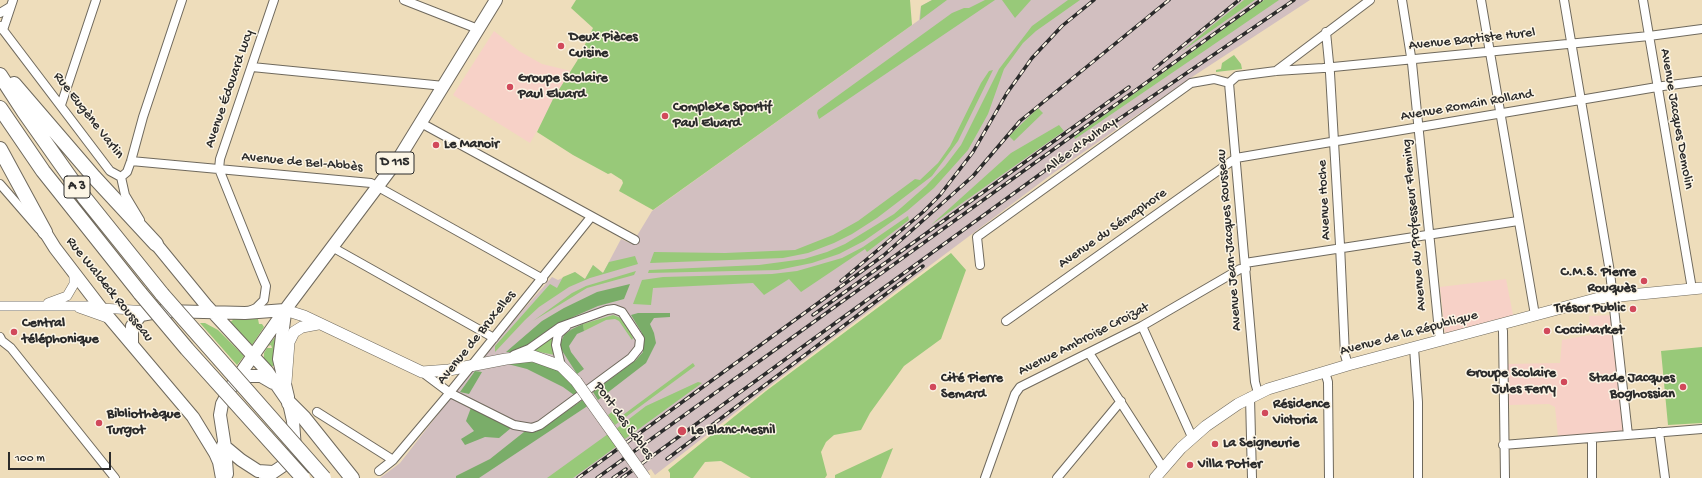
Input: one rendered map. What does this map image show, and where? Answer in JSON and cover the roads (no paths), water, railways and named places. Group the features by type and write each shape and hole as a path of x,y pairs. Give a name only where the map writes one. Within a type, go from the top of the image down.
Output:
{"highway":[{"path":"0,74 12,81 94,177 156,244"},
{"name":"A 3","path":"0,74 24,112 84,197 162,294 324,478"},
{"name":"A 3","path":"0,108 43,171 140,293 187,350 302,478"},
{"path":"0,149 45,232"},
{"path":"289,403 349,474"}],"main road":[{"name":"D 115","path":"231,386 251,356 378,186 421,123 493,2"},
{"name":"Rue Waldeck Rousseau","path":"45,232 98,307 132,344 193,417 212,436 225,446"},
{"name":"Rue Eugène Varlin","path":"156,244 211,311 251,356 281,386"},
{"name":"Rue Eugène Varlin","path":"188,283 205,297 219,305 245,313"},
{"name":"Avenue de la République","path":"1155,478 1192,437 1221,415 1254,396 1348,365 1535,315 1613,296 1697,289"},
{"name":"D 115","path":"285,310 279,358 281,386 289,403"},
{"path":"132,344 132,326 135,320 141,315 163,311 245,313 285,310 304,316 318,324 422,372 449,370 506,359 533,356 551,361 561,366"},
{"path":"227,478 227,459 220,415 222,404 231,386 245,376 261,376 281,386 289,342 294,332 302,327 318,324"},
{"name":"Pont des Sables","path":"561,366 576,381 646,478"},
{"path":"225,446 241,460 264,475 288,461 295,449 294,421 289,403"},
{"name":"Rue Waldeck Rousseau","path":"193,417 215,453 219,462 222,478"}],"street":[{"path":"61,105 96,0"},
{"path":"121,177 127,172 131,161 143,117 182,0"},
{"name":"Avenue Édouard Lucy","path":"245,313 256,308 264,300 266,286 219,169 220,159 274,0"},
{"path":"404,0 478,29"},
{"path":"1276,71 1370,0"},
{"name":"Avenue du Professeur Fleming","path":"1402,0 1412,59 1440,341"},
{"path":"1481,0 1535,315"},
{"path":"1564,0 1613,296 1628,435"},
{"name":"Avenue Jacques Demolin","path":"1643,0 1657,87 1697,289"},
{"path":"0,13 11,3"},
{"path":"1,28 11,3"},
{"name":"Rue Eugène Varlin","path":"1,28 110,171 121,177 125,195 156,244"},
{"name":"Avenue Baptiste Hurel","path":"1229,83 1237,76 1276,71 1649,36 1702,29"},
{"name":"Avenue Hoche","path":"1326,32 1330,67 1345,355 1348,365"},
{"path":"252,67 444,86"},
{"name":"Allée d'Aulnay","path":"980,266 977,237 1190,83 1214,79 1229,83"},
{"name":"Avenue Romain Rolland","path":"1236,158 1657,87 1702,81"},
{"name":"Avenue Jean-Jacques Rousseau","path":"1229,83 1255,382 1252,478"},
{"path":"421,123 635,240"},
{"name":"Avenue du Sémaphore","path":"1006,321 1236,158"},
{"name":"Avenue de Bel-Abbès","path":"131,161 371,183 543,279"},
{"name":"Rue Waldeck Rousseau","path":"0,184 36,227 45,232"},
{"name":"Avenue de Bruxelles","path":"379,472 393,460 450,393 543,279 591,217"},
{"name":"Avenue Ambroise Croizat","path":"985,478 1015,394 1020,387 1142,326 1245,266 1340,248 1518,221"},
{"path":"332,247 494,338"},
{"path":"37,306 61,300 67,296 74,284 74,274"},
{"path":"0,306 98,307 163,311"},
{"path":"74,307 110,319"},
{"path":"422,372 450,393 514,425 532,428 540,425 631,358 639,348 638,334 626,315 618,311 608,310 553,331 529,349 506,359"},
{"path":"561,366 556,345 558,334 569,324"},
{"path":"1501,325 1503,331 1503,445 1505,478"},
{"path":"1142,326 1192,437"},
{"path":"1,340 11,348 115,478"},
{"path":"1414,348 1418,402 1418,478"},
{"path":"1089,353 1163,468"},
{"path":"1325,372 1328,382 1329,478"},
{"path":"1057,478 1121,402"},
{"path":"316,412 393,460"},
{"path":"1503,445 1702,429"},
{"path":"1659,432 1665,478"},
{"path":"1592,439 1592,478"}],"railway":[{"path":"841,281 923,212 940,195 973,152 1007,93 1032,58 1062,26 1094,0"},
{"path":"578,478 884,255 973,176 1020,121 1169,0"},
{"path":"1154,69 1239,0"},
{"path":"597,478 1261,0"},
{"path":"622,478 1072,151 1294,0"},
{"path":"813,315 1129,87"},
{"path":"667,459 923,266"},
{"path":"613,478 626,469"},
{"path":"641,478 646,474"}],"place":[{"name":"Deux Pièces Cuisine","path":"561,46"},
{"name":"Groupe Scolaire Paul Eluard","path":"510,87"},
{"name":"Complexe Sportif Paul Eluard","path":"665,116"},
{"name":"Le Manoir","path":"436,145"},
{"name":"C.M.S. Pierre Rouquès","path":"1644,281"},
{"name":"Trésor Public","path":"1633,309"},
{"name":"CocciMarket","path":"1547,331"},
{"name":"Central téléphonique","path":"14,332"},
{"name":"Groupe Scolaire Jules Ferry","path":"1564,382"},
{"name":"Cité Pierre Semard","path":"933,387"},
{"name":"Stade Jacques Boghossian","path":"1683,387"},
{"name":"Résidence Victoria","path":"1265,413"},
{"name":"Bibliothèque Turgot","path":"99,423"},
{"name":"Le Blanc-Mesnil","path":"682,431"},
{"name":"La Seigneurie","path":"1215,444"},
{"name":"Villa Potier","path":"1190,465"}]}
